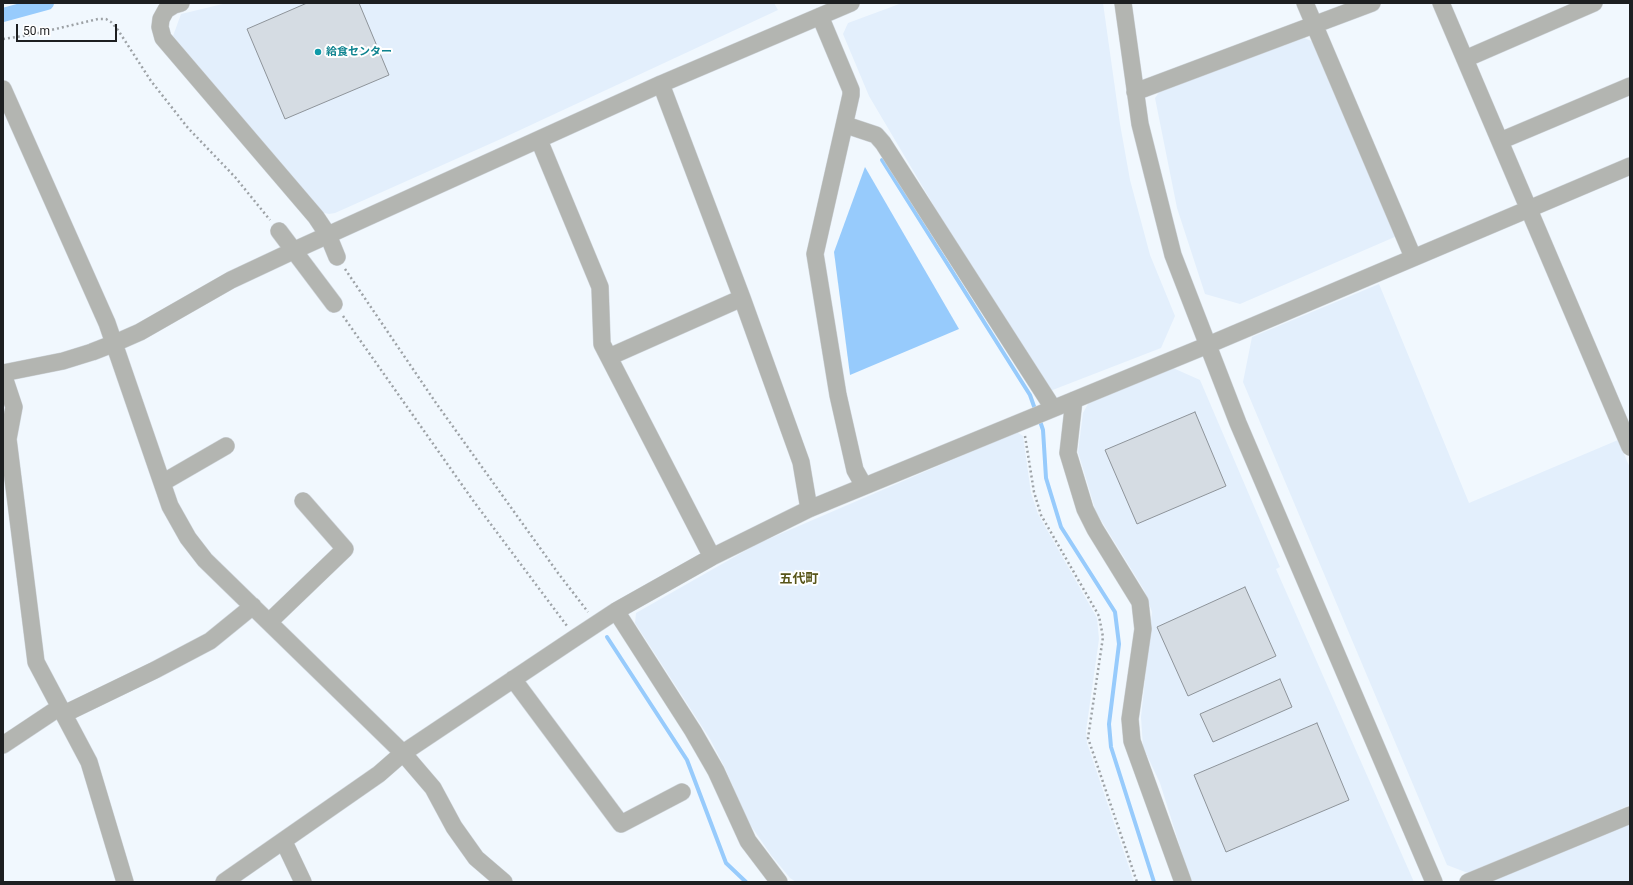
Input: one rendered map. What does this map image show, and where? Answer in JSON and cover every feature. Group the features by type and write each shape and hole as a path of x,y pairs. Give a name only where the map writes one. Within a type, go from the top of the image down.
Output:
{"street":[{"path":"180,3 166,10 161,19 160,27 163,38 316,217 328,235 337,257"},
{"path":"125,882 89,762 36,662 8,439 14,407 3,374 63,361 115,343 140,332 231,280 295,250 661,84 852,3"},
{"path":"1123,3 1140,124 1173,255 1238,423 1434,882"},
{"path":"1305,3 1413,257"},
{"path":"1135,92 1372,3"},
{"path":"1441,3 1630,447"},
{"path":"1465,59 1590,4"},
{"path":"820,16 851,90 846,125 815,254 838,395 855,470 864,486"},
{"path":"661,84 742,298 801,462 809,509"},
{"path":"1500,141 1630,86"},
{"path":"3,89 115,343 170,506 188,538 205,560 403,752 433,788 454,827 476,858 504,882"},
{"path":"846,125 876,135 884,143 1053,408"},
{"path":"539,140 600,287 602,344 712,557"},
{"path":"224,882 284,842 379,774 403,752 616,611 712,557 809,509 1208,345 1630,166"},
{"path":"280,231 334,304"},
{"path":"609,357 742,298"},
{"path":"1074,400 1068,453 1085,509 1095,529 1140,602 1143,629 1130,719 1132,741 1183,882"},
{"path":"162,483 226,446"},
{"path":"269,622 345,549 303,501"},
{"path":"3,745 62,711 156,670 210,641 253,606"},
{"path":"616,611 693,731 716,771 748,841 779,882"},
{"path":"513,679 621,824 682,792"},
{"path":"1468,882 1630,815"},
{"path":"284,842 303,882"}],"path":[{"path":"3,39 30,35 98,19 106,19 111,22 118,30 151,81 179,116 236,178 280,231"},
{"path":"337,257 436,403 558,573 597,624"},
{"path":"334,304 472,499 575,638"},
{"path":"1022,421 1034,492 1041,515 1099,616 1103,638 1088,738 1138,882"}],"shaded area":[{"path":"227,3 774,3 778,10 503,138 335,213 329,214 321,212 173,36 181,14"},
{"path":"902,3 1103,3 1120,124 1130,180 1150,255 1175,316 1161,348 1050,391 960,250 869,96 843,34 848,23"},
{"path":"1304,38 1314,42 1397,236 1240,304 1205,294 1177,208 1155,98 1160,91"},
{"path":"1379,284 1469,503 1618,440 1630,468 1630,805 1468,873 1447,865 1243,382 1252,337"},
{"path":"1173,368 1200,380 1280,567 1276,569 1414,882 1191,882 1160,783 1143,747 1141,717 1152,612 1144,590 1096,512 1078,452 1083,413 1089,402"},
{"path":"1017,432 1023,436 1031,493 1038,514 1097,618 1099,639 1086,731 1087,743 1134,882 796,882 790,878 771,855 747,820 725,768 710,739 635,623 636,613 757,544"},
{"path":"1630,823 1630,882 1487,882"}],"water":[{"path":"865,167 959,329 850,375 834,252"}],"building":[{"name":"給食センター","path":"307,3 359,3 389,75 285,119 247,29"},
{"path":"1195,412 1226,486 1137,524 1105,450"},
{"path":"1245,587 1276,656 1188,696 1157,627"},
{"path":"1280,679 1292,707 1213,742 1200,714"},
{"path":"1317,723 1349,800 1226,852 1194,775"}],"waterway":[{"path":"3,15 47,3"},
{"path":"882,160 1030,395 1036,412"},
{"path":"1039,418 1043,430 1046,478 1061,527 1115,612 1119,644 1109,724 1111,747 1154,882"},
{"path":"607,637 687,760 726,863 746,882"}],"place":[{"name":"給食センター","path":"318,52"}],"district":[{"name":"五代町","path":"799,580"}]}
